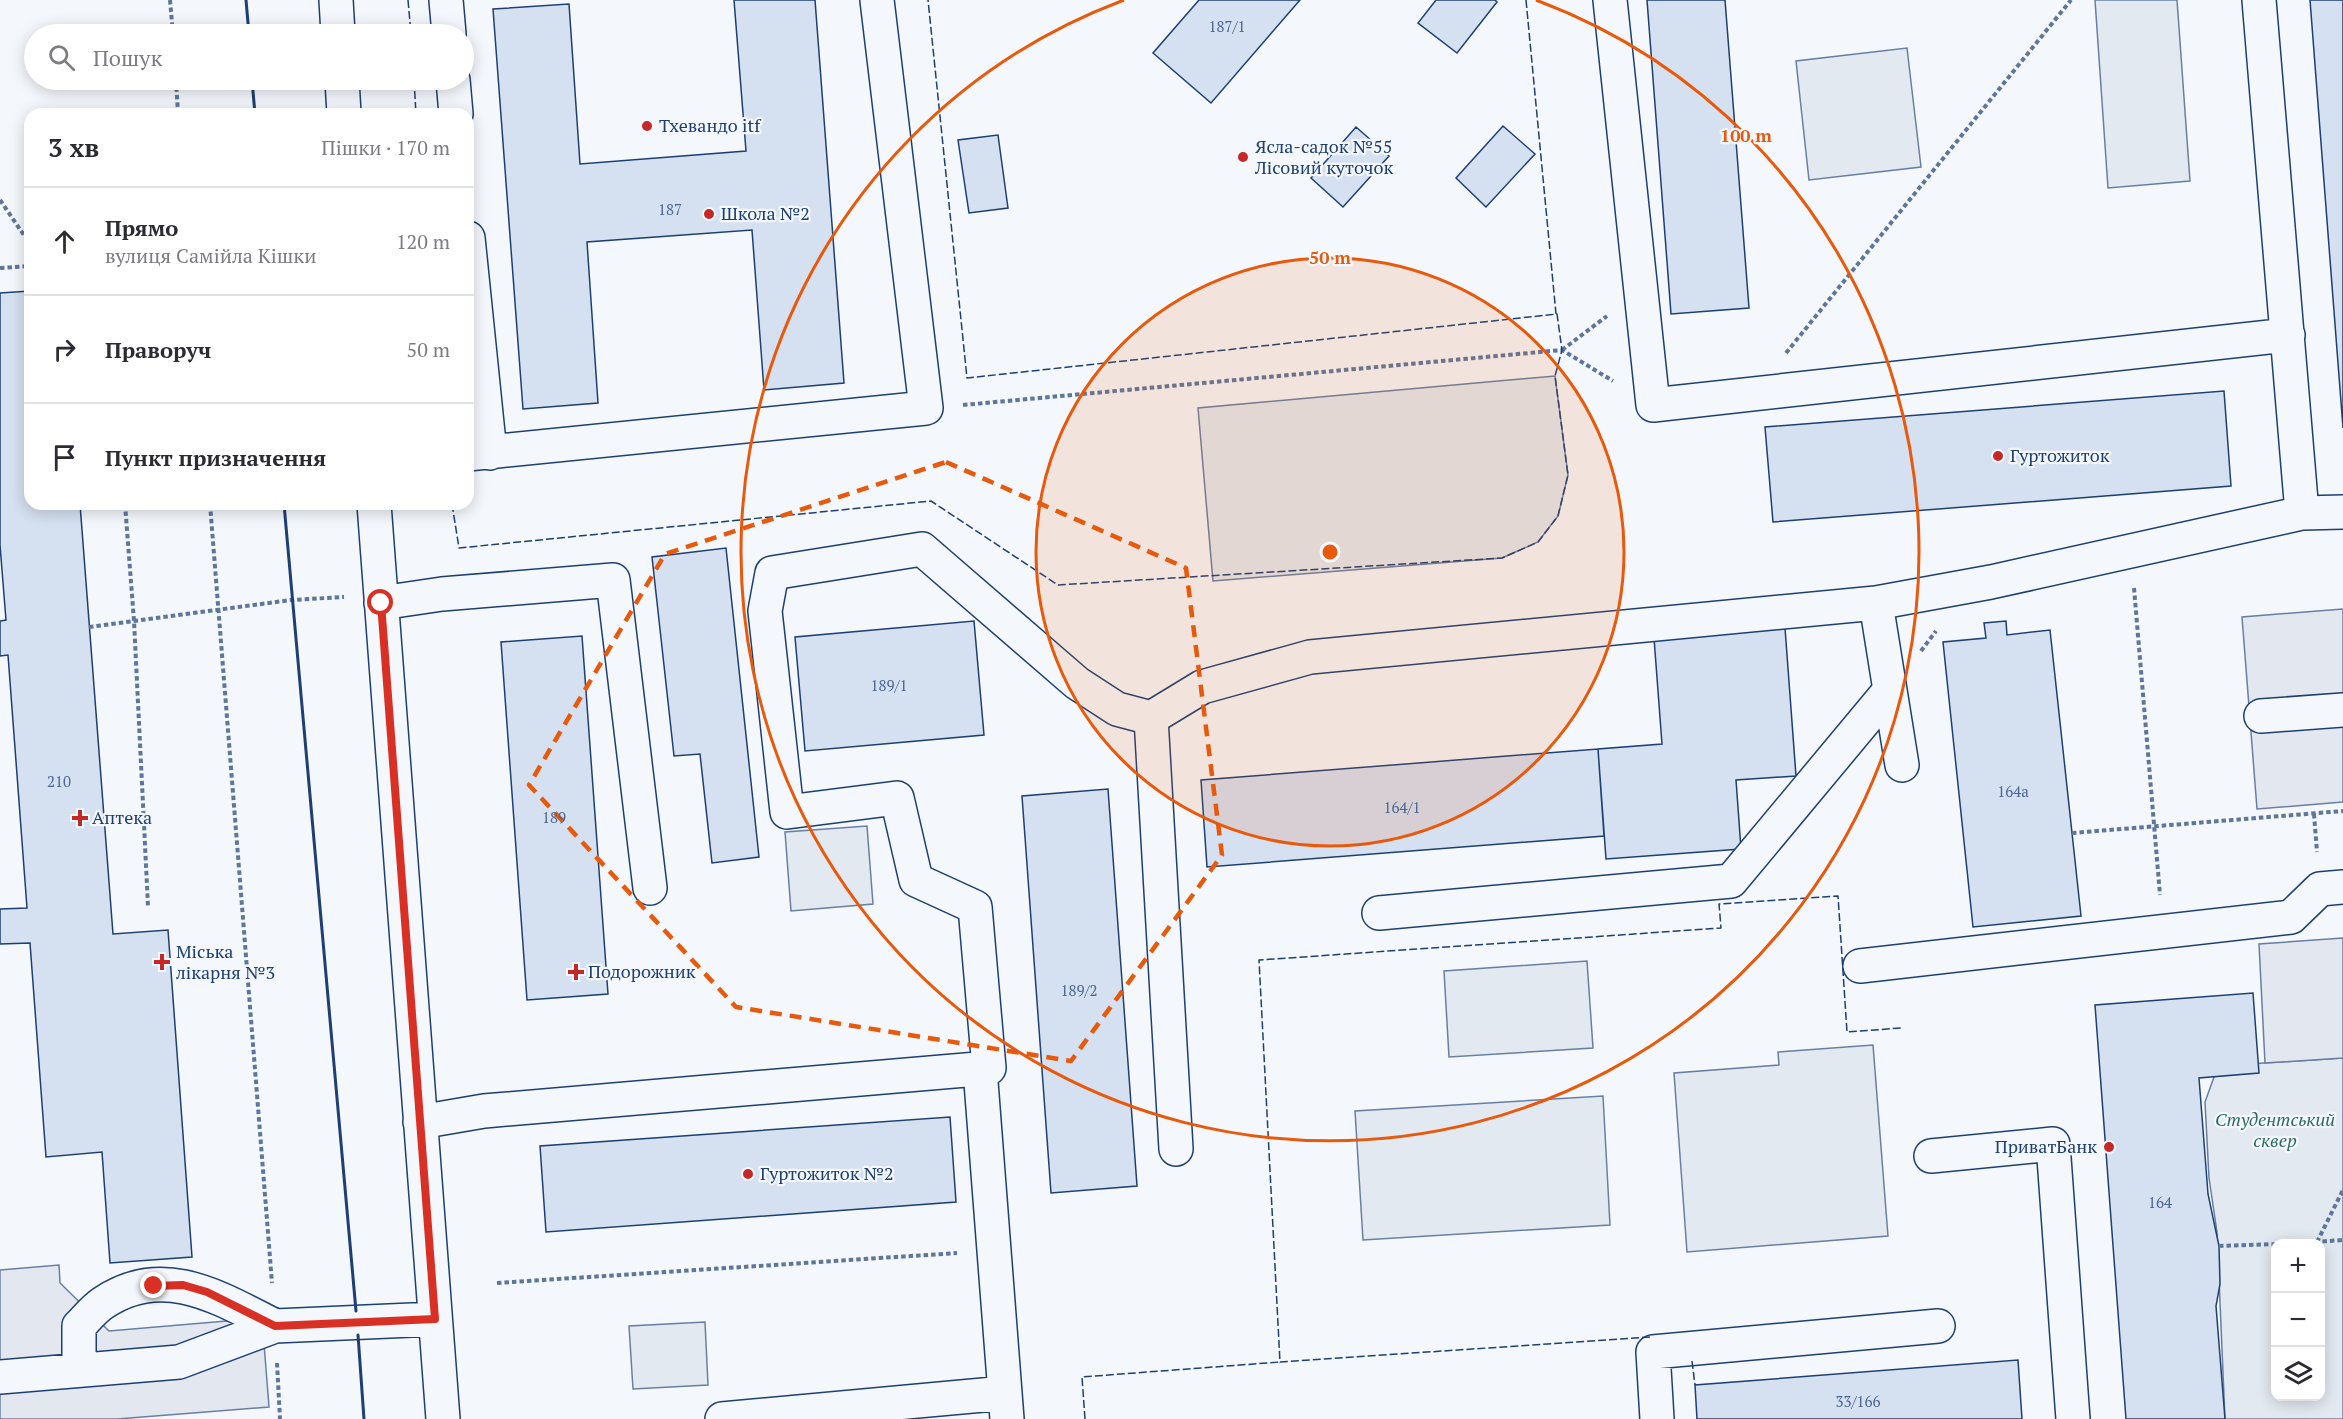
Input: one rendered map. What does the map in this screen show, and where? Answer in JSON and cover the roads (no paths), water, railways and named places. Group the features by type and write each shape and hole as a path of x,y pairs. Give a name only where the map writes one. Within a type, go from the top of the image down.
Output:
{"street":[{"path":"336,0 337,24"},
{"path":"446,0 448,24"},
{"path":"474,355 479,453 926,408 877,0"},
{"path":"1610,0 1653,405 2288,335"},
{"path":"2259,0 2302,513"},
{"path":"343,90 344,108"},
{"path":"454,90 455,108"},
{"path":"374,510 442,1419"},
{"path":"420,1122 484,1111 988,1068 975,907 916,880 897,798 787,812 765,611 772,573 922,549 1077,683 1117,709 1151,718 1202,687 1310,657 1876,603 2302,513 2343,512"},
{"path":"381,599 614,580 650,888"},
{"path":"1876,603 1902,765"},
{"path":"1379,913 1731,880 1890,690"},
{"path":"2261,716 2343,710"},
{"path":"1151,718 1176,1149"},
{"path":"1860,966 2291,917 2320,889 2343,887"},
{"path":"722,1419 1006,1406 980,1069"},
{"path":"1931,1156 2053,1144 2073,1419"},
{"path":"79,1370 79,1326 102,1304 130,1290 183,1285 207,1292 275,1326"},
{"path":"0,1377 179,1362 275,1326 435,1319"},
{"path":"1657,1419 1653,1352 1938,1326"}],"place":[{"name":"Тхевандо itf","path":"647,126"},
{"name":"Ясла-садок №55 Лісовий куточок","path":"1243,157"},
{"name":"Школа №2","path":"709,214"},
{"name":"Гуртожиток","path":"1998,456"},
{"name":"Аптека","path":"80,818"},
{"name":"Міська лікарня №3","path":"162,962"},
{"name":"Подорожник","path":"576,972"},
{"name":"ПриватБанк","path":"2109,1147"},
{"name":"Гуртожиток №2","path":"748,1174"}],"park label":[{"name":"Студентський сквер","path":"2275,1130"}]}
